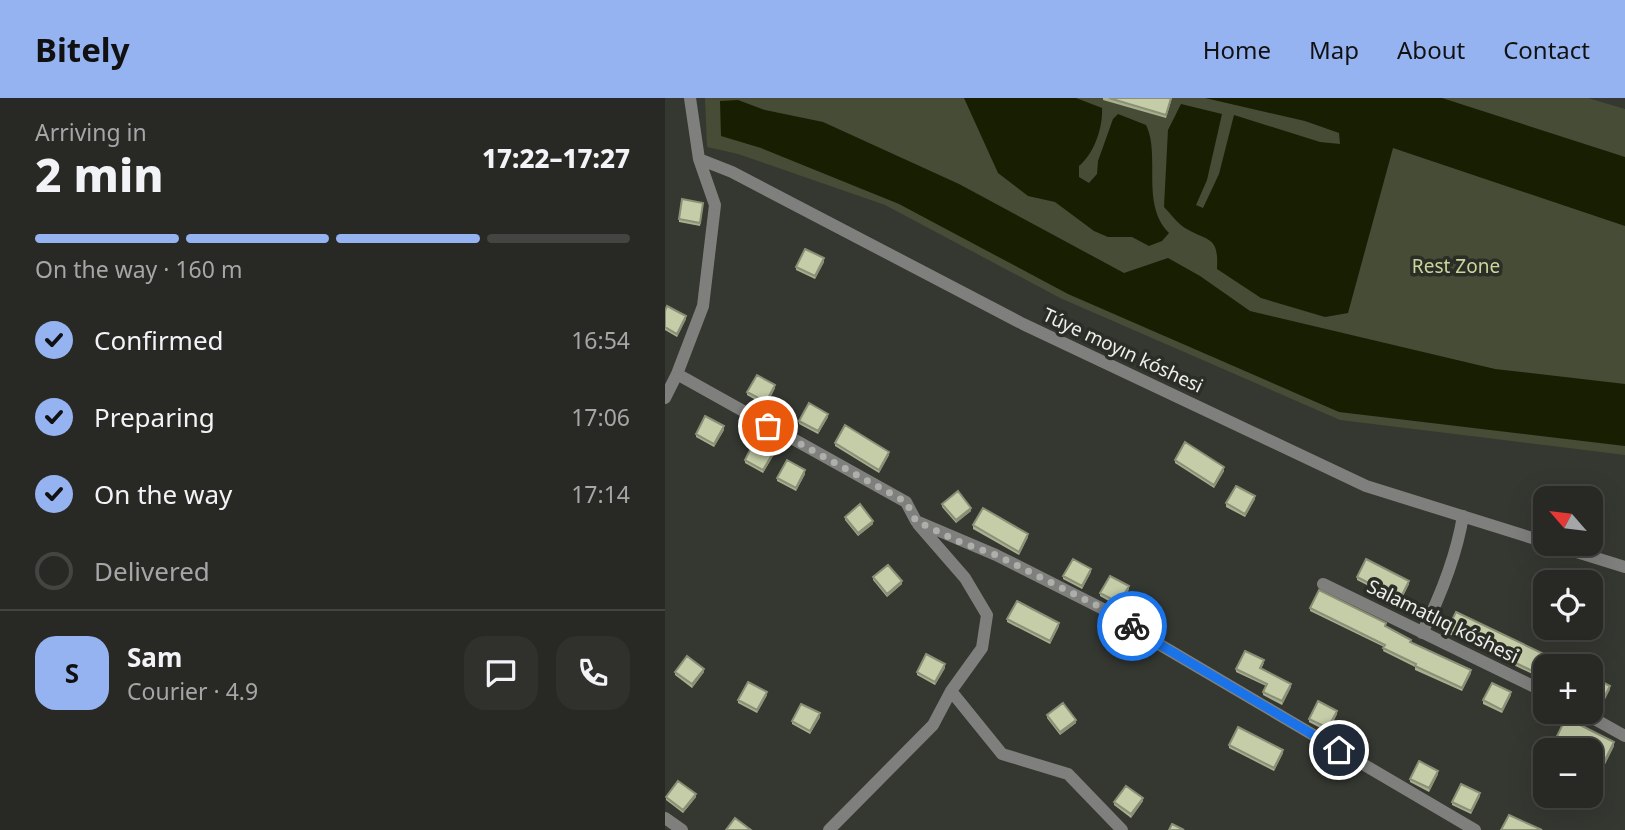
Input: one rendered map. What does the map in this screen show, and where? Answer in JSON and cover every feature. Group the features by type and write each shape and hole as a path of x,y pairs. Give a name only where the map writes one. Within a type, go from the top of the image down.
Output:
{"street":[{"path":"665,398 703,306 715,205 699,159 690,98"},
{"name":"Túye moyın kóshesi","path":"699,159 732,172 1023,324 1366,486 1533,538"},
{"path":"677,374 906,502 916,521 965,578 987,615 982,648 951,691 933,725 829,830"},
{"path":"1422,633 1441,596 1458,544 1463,516"},
{"path":"916,521 960,542 996,555 1118,616 1157,643 1475,830"},
{"path":"1590,556 1625,567"},
{"name":"Salamatlıq kóshesi","path":"1323,584 1533,686"},
{"path":"951,691 1002,754 1068,774 1122,830"},
{"path":"1603,724 1625,736"},
{"path":"665,818 682,830"}],"green space":[{"name":"Rest Zone","path":"705,98 1588,98 1625,109 1625,455 1340,420 1060,298 885,205 738,154 707,147"}],"shaded area":[{"path":"964,98 1076,98 1102,108 1097,140 1079,166 1079,177 1089,183 1097,174 1098,161 1113,119 1118,114 1146,125 1152,150 1155,208 1169,233 1162,241 1149,246 1132,237 1108,237 1094,231 1055,202 1028,196 998,173"},
{"path":"1205,98 1442,98 1625,157 1625,226 1393,148 1348,313 1325,317 1261,298 1217,269 1214,245 1182,226 1164,207 1168,130 1181,104 1222,114 1207,180 1196,205 1203,208 1219,174 1234,115 1320,142 1340,144 1339,133 1305,121"},
{"path":"738,100 765,110 823,122 959,184 1124,273 1168,258 1200,276 1250,311 1495,369 1625,384 1625,446 1339,412 1068,294 899,204 761,148 721,136 720,101"}],"building":[{"path":"1109,98 1171,98 1166,115"},
{"path":"682,199 703,203 700,223 679,219"},
{"path":"805,249 824,258 815,276 796,267"},
{"path":"667,306 686,316 677,334 665,327"},
{"path":"757,375 775,385 766,402 747,392"},
{"path":"809,403 828,414 818,431 799,421"},
{"path":"705,416 724,426 714,444 696,434"},
{"path":"845,425 889,452 879,470 835,443"},
{"path":"754,442 773,453 763,470 745,460"},
{"path":"1185,442 1224,467 1214,485 1175,460"},
{"path":"787,460 805,470 796,488 777,478"},
{"path":"1236,486 1255,496 1245,514 1226,503"},
{"path":"958,491 971,508 956,520 942,504"},
{"path":"860,504 873,521 858,533 845,517"},
{"path":"983,508 1028,534 1019,552 973,525"},
{"path":"1073,559 1091,569 1082,586 1063,576"},
{"path":"1366,559 1409,581 1400,599 1357,577"},
{"path":"888,565 902,581 887,594 873,577"},
{"path":"1110,576 1129,586 1119,603 1100,593"},
{"path":"1319,590 1386,623 1385,626 1411,640 1410,642 1471,670 1462,688 1415,666 1416,664 1383,648 1385,645 1310,608"},
{"path":"1017,601 1059,623 1050,641 1007,619"},
{"path":"1456,612 1544,654 1533,654 1533,671 1447,630"},
{"path":"1245,651 1264,660 1260,668 1291,684 1282,701 1263,692 1267,684 1236,669"},
{"path":"926,654 945,664 935,682 917,672"},
{"path":"687,656 704,669 692,684 675,672"},
{"path":"748,682 767,692 757,710 738,700"},
{"path":"1603,682 1610,686 1603,699"},
{"path":"1492,683 1511,692 1502,710 1483,700"},
{"path":"1318,701 1337,711 1328,728 1309,719"},
{"path":"1063,703 1076,720 1060,732 1047,715"},
{"path":"801,704 820,713 810,731 792,721"},
{"path":"1563,724 1578,724 1614,742 1605,760 1603,738 1557,736"},
{"path":"1238,727 1283,750 1274,768 1229,745"},
{"path":"1419,761 1438,771 1429,788 1410,779"},
{"path":"678,781 696,794 683,810 666,797"},
{"path":"1461,784 1480,793 1471,811 1452,802"},
{"path":"1126,786 1143,798 1131,814 1114,802"},
{"path":"1509,815 1542,830 1501,830"},
{"path":"735,818 751,830 726,830"},
{"path":"1172,824 1184,830 1169,830"}],"way so far":[{"path":"768,426 906,502 916,521 960,542 996,555 1118,616 1132,626"}],"route":[{"path":"1132,626 1339,750"}]}
